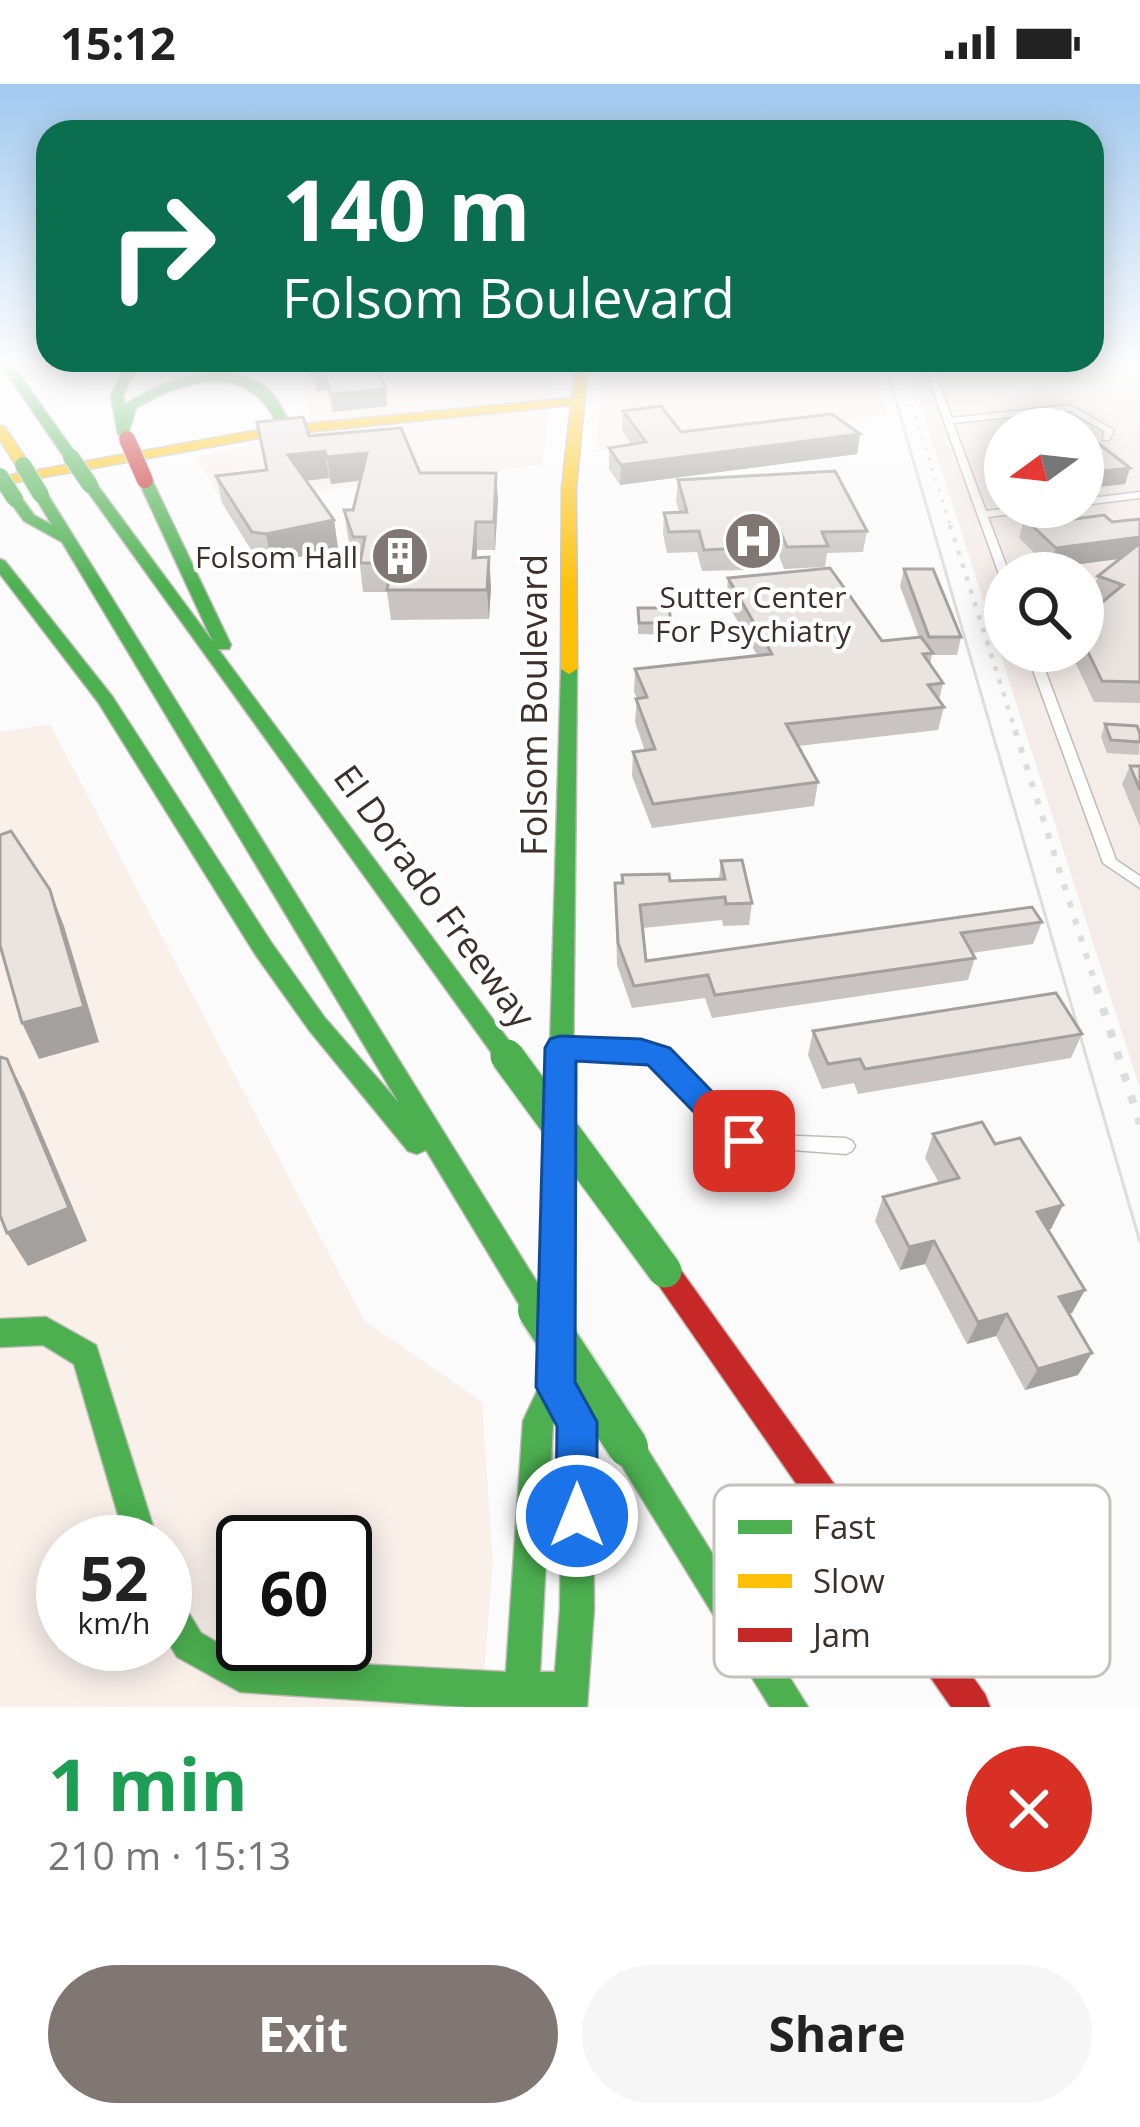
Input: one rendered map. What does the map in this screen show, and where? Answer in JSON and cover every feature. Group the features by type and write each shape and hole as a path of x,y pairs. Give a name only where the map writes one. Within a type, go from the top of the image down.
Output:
{"main road":[{"path":"2,439 11,483 69,540 474,1210 714,1585"},
{"name":"El Dorado Freeway","path":"57,439 816,1485"},
{"path":"127,439 250,704"},
{"path":"11,483 236,439"},
{"path":"11,483 251,439"},
{"name":"Folsom Boulevard","path":"521,1698 538,1420 556,1387 560,1048 568,928 573,439"},
{"path":"0,565 106,700 263,948 317,1024 474,1210"},
{"path":"0,1333 30,1326 62,1334 86,1355 134,1515"},
{"name":"Folsom Boulevard","path":"556,1387 577,1422 577,1609 569,1698"},
{"path":"192,1647 240,1675 569,1698"},
{"path":"771,1677 790,1707"},
{"name":"El Dorado Freeway","path":"951,1677 972,1707"}],"street":[{"path":"955,439 996,552"},
{"path":"1104,499 1140,495"},
{"path":"1040,672 1110,863 1140,883"},
{"path":"560,1048 641,1051 659,1057 744,1141 846,1146"}],"shaded area":[{"path":"281,439 545,439 542,465 222,502 196,456"},
{"path":"596,439 700,439 595,452"},
{"path":"931,439 984,439 984,528 1104,528 1104,439 1140,439 1140,1089 1006,672 1104,672 1104,552 984,552 984,603"},
{"path":"50,724 364,1320 482,1402 493,1564 481,1707 0,1707 0,732"}],"building":[{"path":"260,439 406,439 420,473 496,473 494,522 476,522 473,558 489,557 487,590 387,590 392,563 360,563 365,537 353,537 344,510 353,510 367,453 288,455 334,520 266,534 252,532 216,476 267,470"},
{"path":"644,439 823,439 621,465 609,448 646,442"},
{"path":"1104,448 1130,468 1104,471"},
{"path":"835,471 867,531 822,532 828,546 787,547 780,531 741,532 746,548 704,550 699,531 669,532 664,513 687,512 678,480"},
{"path":"1104,515 1112,522 1140,519 1140,537 1056,548 1035,528 1104,528"},
{"path":"1140,543 1140,682 1102,681 1098,672 1104,672 1104,601 1123,585 1104,578 1104,571"},
{"path":"830,568 882,641 921,637 933,653 923,654 943,683 928,685 944,707 786,724 818,782 653,804 633,752 655,749 636,699 647,697 635,669 772,654 728,578"},
{"path":"904,569 933,569 961,637 929,637"},
{"path":"638,608 669,608 671,623 639,623"},
{"path":"1105,724 1137,726 1140,742 1111,740"},
{"path":"1130,766 1140,766 1140,790"},
{"path":"11,831 50,890 84,1007 22,1023 0,945 0,835"},
{"path":"742,860 752,903 726,904 725,897 640,905 646,961 1032,907 1042,922 961,933 975,958 715,995 708,975 634,986 618,943 615,883 623,883 622,875 669,874 670,881 725,879 721,861"},
{"path":"1056,993 1082,1034 865,1069 860,1059 828,1064 813,1031"},
{"path":"0,1057 7,1059 69,1208 7,1233 0,1215"},
{"path":"982,1122 995,1144 1020,1138 1063,1205 1037,1212 1085,1290 1059,1297 1092,1353 1038,1369 1007,1314 978,1322 934,1241 909,1247 883,1197 959,1178 933,1134"}],"tram line":[{"path":"907,439 1140,1242"}],"railway":[{"path":"923,439 951,528"},
{"path":"950,525 1016,733"},
{"path":"1015,730 1097,989"},
{"path":"1096,986 1140,1124"}],"traffic: fast":[{"path":"58,439 71,457"},
{"path":"71,457 90,485"},
{"path":"23,465 41,495"},
{"path":"0,476 15,499"},
{"path":"145,480 223,645"},
{"path":"90,485 507,1056"},
{"path":"41,495 538,1310"},
{"path":"15,499 29,518 65,538"},
{"path":"0,564 106,700 263,948 317,1024 417,1143"},
{"path":"521,1707 538,1421 555,1387 569,669"},
{"path":"507,1056 665,1271"},
{"path":"538,1310 628,1447"},
{"path":"0,1333 46,1331 86,1355 134,1515"},
{"path":"555,1387 577,1422 577,1609 569,1707"},
{"path":"628,1447 714,1585"},
{"path":"192,1647 240,1675 475,1690 570,1689"},
{"path":"771,1677 790,1707"}],"traffic: slow":[{"path":"6,439 23,465"},
{"path":"0,481 232,439"},
{"path":"569,669 569,488 574,439"}],"traffic: jam":[{"path":"127,439 145,480"},
{"path":"665,1271 816,1485"},
{"path":"951,1677 972,1707"}],"place":[{"name":"Sutter Center For Psychiatry","path":"753,541"},
{"name":"Folsom Hall","path":"400,556"}],"route":[{"path":"577,1516 577,1422 556,1387 560,1048 641,1051 659,1057 673,1065 744,1141"}]}
